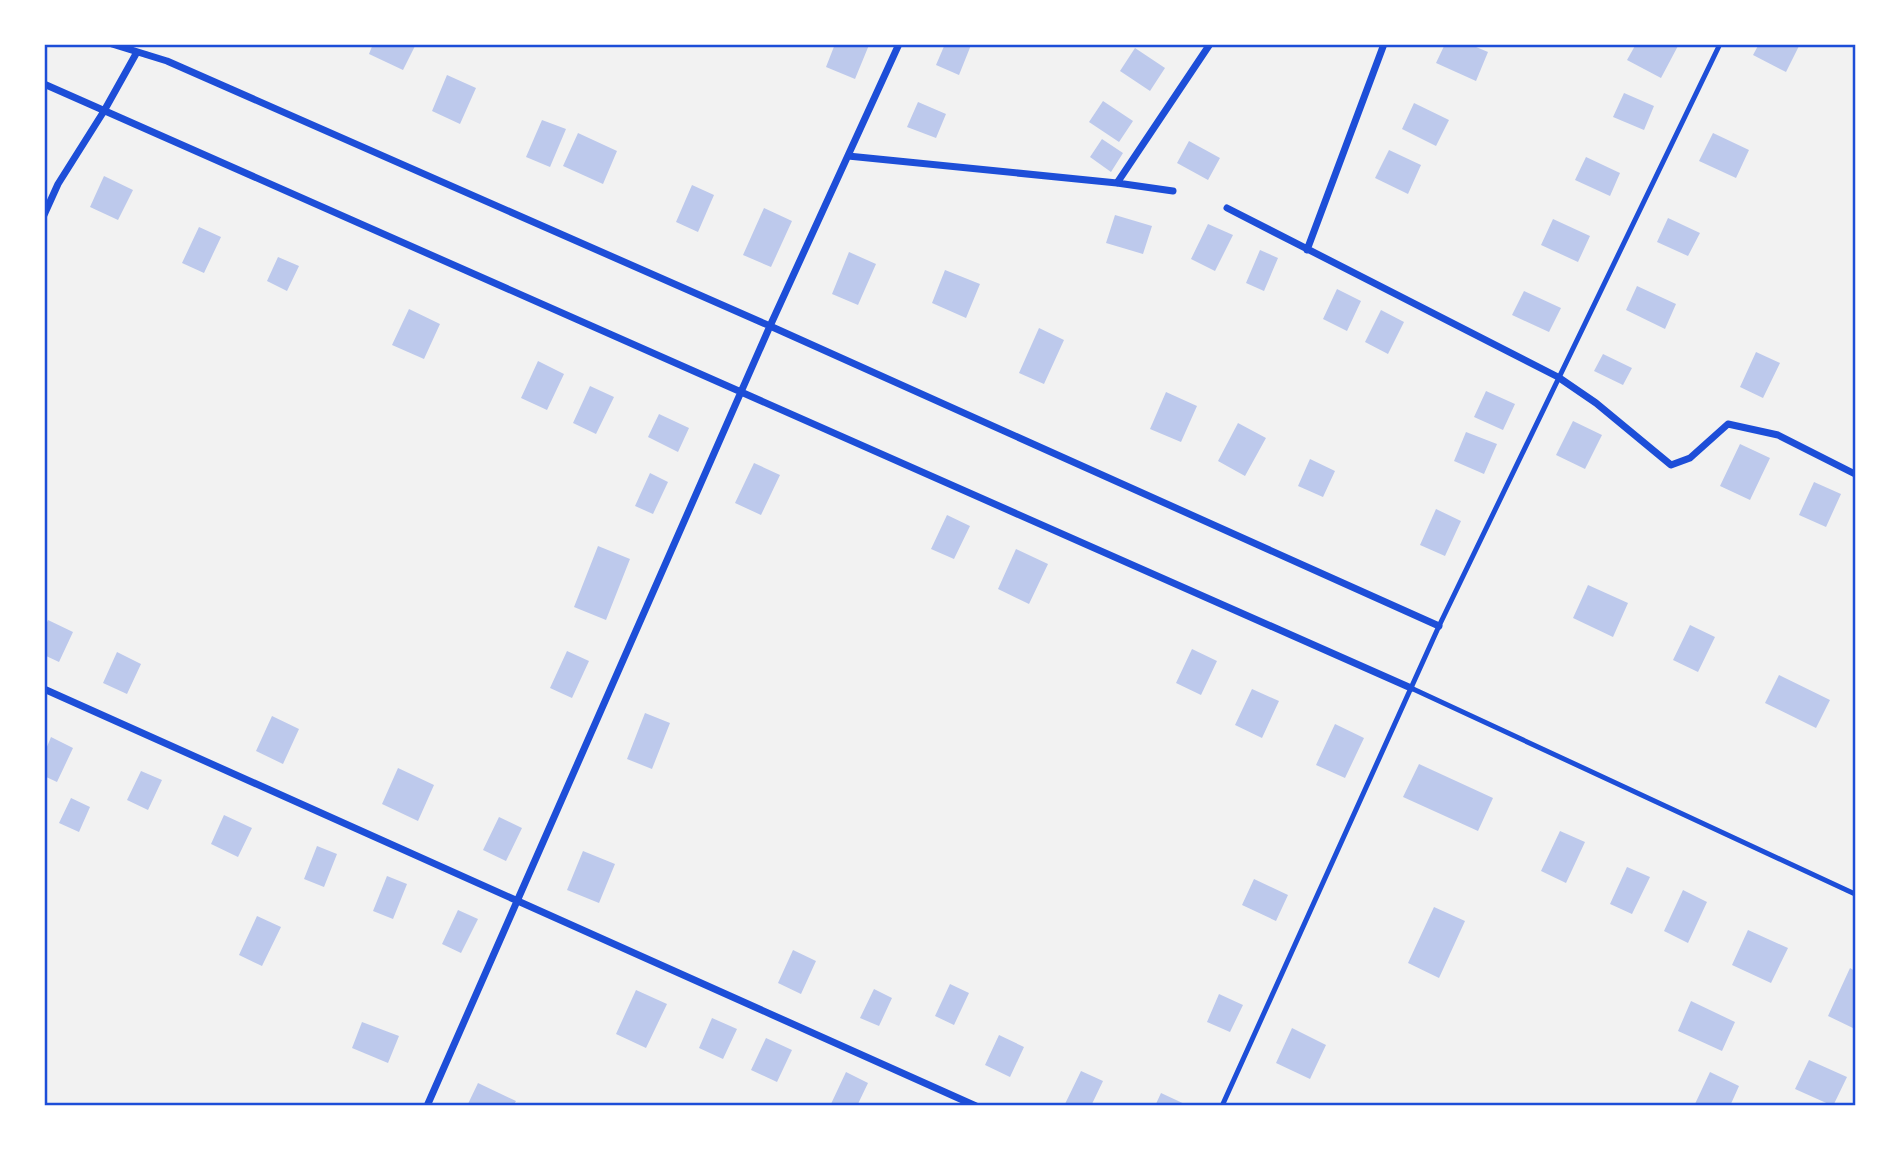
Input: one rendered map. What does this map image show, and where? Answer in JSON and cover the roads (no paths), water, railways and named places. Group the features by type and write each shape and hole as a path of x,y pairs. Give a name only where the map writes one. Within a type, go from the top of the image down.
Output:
{"street":[{"path":"112,44 167,61 770,326 1439,626"},
{"path":"427,1106 770,326 899,44"},
{"path":"1117,183 1210,44"},
{"path":"1307,250 1384,44"},
{"path":"44,215 58,184 137,52"},
{"path":"44,84 1411,688"},
{"path":"848,156 1173,191"},
{"path":"1227,208 1558,377 1596,403 1671,465 1690,458 1728,424 1778,435 1855,474"},
{"path":"44,689 976,1106"}],"lane":[{"path":"1222,1106 1439,626 1720,44"},
{"path":"1411,688 1855,894"}]}
